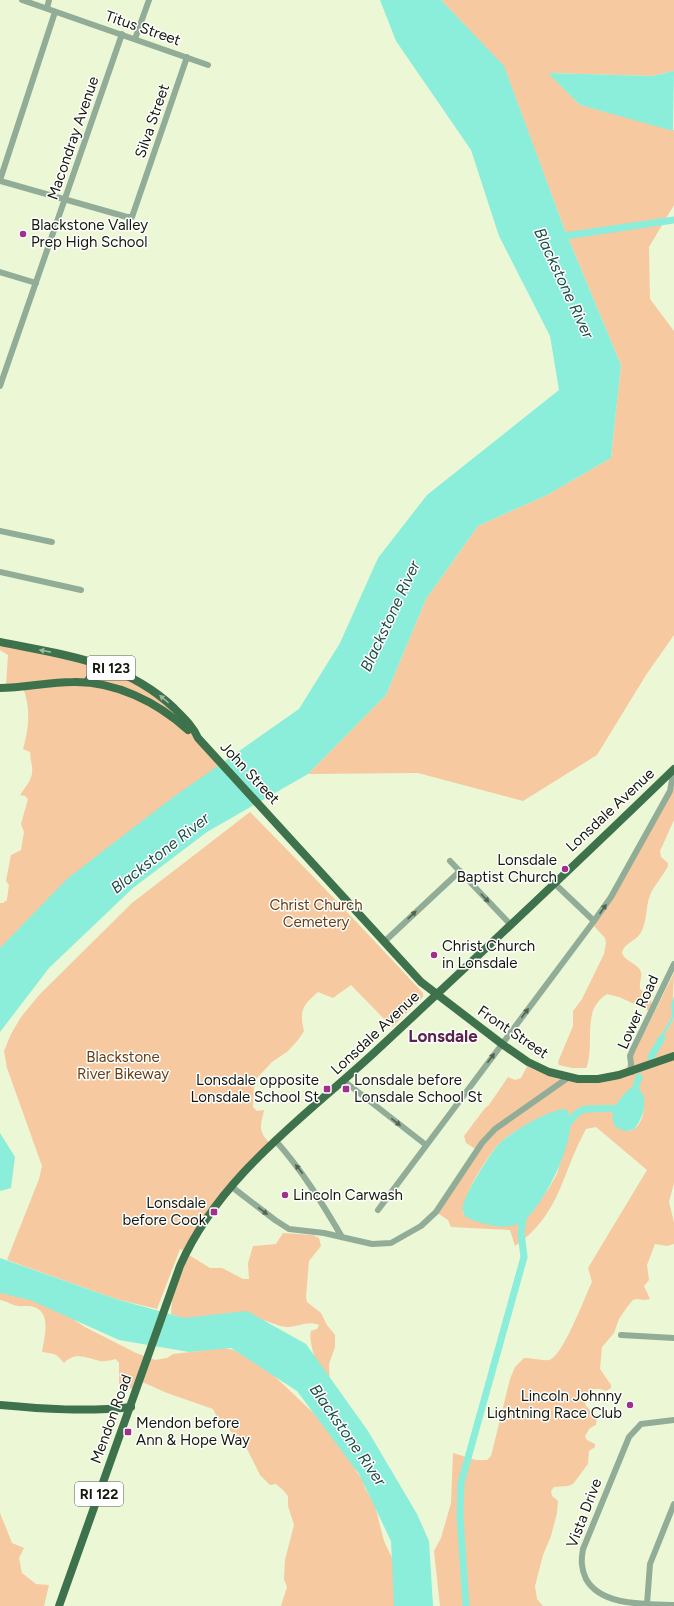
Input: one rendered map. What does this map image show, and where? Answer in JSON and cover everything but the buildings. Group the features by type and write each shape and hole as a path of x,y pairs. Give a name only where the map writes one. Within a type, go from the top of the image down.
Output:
{"main road":[{"name":"John Street","path":"0,642 90,661 123,673 152,690 180,714 198,738 384,942 421,982 436,994"},
{"path":"87,682 94,672 90,661"},
{"name":"RI 123","path":"0,688 35,686 61,682 87,682 109,687 140,698 177,720 198,738"},
{"path":"140,698 152,690"},
{"name":"Lonsdale Avenue","path":"150,1355 189,1248 206,1221 232,1187 275,1140 344,1080 672,770"},
{"name":"Front Street","path":"436,994 502,1044 538,1067 549,1072 569,1077 598,1079 632,1072 674,1056"},
{"name":"Mendon Road","path":"59,1606 150,1355"},
{"path":"0,1405 61,1409 114,1409 131,1407"}],"street":[{"name":"Titus Street","path":"22,0 187,57"},
{"path":"47,8 49,0"},
{"path":"135,39 149,0"},
{"path":"55,12 0,181 66,199"},
{"name":"Macondray Avenue","path":"0,386 122,34"},
{"path":"187,57 208,64"},
{"name":"Silva Street","path":"66,199 127,217 134,214 187,57"},
{"path":"0,272 36,283"},
{"path":"0,364 7,367"},
{"path":"0,531 52,542"},
{"path":"0,572 81,590"},
{"path":"378,1210 594,922 611,897 670,791 672,770"},
{"path":"450,861 510,924"},
{"path":"384,942 460,871"},
{"path":"554,883 594,922"},
{"name":"Lower Road","path":"632,1072 630,1056 674,964"},
{"path":"232,1187 289,1229 382,1245 401,1238 421,1226 442,1204 486,1138 504,1122 569,1077"},
{"path":"344,1080 426,1145"},
{"path":"275,1140 300,1170 325,1207 342,1237"},
{"path":"621,1335 674,1338"},
{"name":"Vista Drive","path":"674,1420 641,1424 630,1436 582,1555 581,1561 584,1574 590,1587 600,1596 614,1602 674,1605"},
{"path":"647,1604 650,1564 674,1504"}],"green space":[{"path":"441,0 674,0 674,71 652,76 549,73 580,105 674,130 674,205 649,247 650,299 674,331 674,635 646,675 597,755 523,801 418,773 308,774 386,695 426,599 478,526 547,495 611,458 621,365 564,228 504,67"},
{"path":"0,643 86,661 152,691 222,763 0,960 0,903 7,900 9,885 6,881 11,855 21,850 24,832 21,824 28,799 25,796 20,795 32,775 32,767 30,752 23,749 27,733 28,718 26,696 23,688 6,686 8,655 0,650"},
{"path":"674,787 674,820 660,851 661,857 668,863 668,866 650,895 643,929 638,936 625,947 622,953 637,966 641,972 640,989 648,995 655,1011 674,973 672,1016 656,1045 659,1044 674,1018 674,1183 669,1202 674,1222 674,1244 667,1246 655,1244 647,1265 649,1280 644,1286 650,1299 633,1300 619,1319 614,1333 602,1347 600,1369 611,1385 611,1388 606,1391 599,1389 590,1390 584,1398 586,1406 597,1417 596,1425 590,1428 585,1436 587,1440 595,1444 595,1447 589,1451 588,1464 573,1484 554,1487 551,1491 552,1496 558,1501 557,1513 551,1536 543,1555 535,1586 537,1599 543,1606 440,1606 434,1551 441,1538 451,1503 453,1453 476,1460 487,1460 491,1456 510,1379 515,1367 524,1358 549,1360 561,1349 592,1282 588,1268 647,1170 596,1127 586,1129 551,1207 542,1221 530,1234 515,1246 510,1230 451,1227 448,1220 436,1212 477,1150 466,1143 464,1136 485,1108 489,1105 508,1077 515,1080 521,1078 530,1061 554,1072 598,1079 624,1072 654,1013 619,997 607,994 599,1001 591,1017 590,1047 586,1068 572,1068 559,1065 558,1062 573,1026 573,1011 582,999 604,954 606,943 605,938 594,926 611,902","holes":["638,1088 641,1093 644,1106 642,1119 635,1128 629,1131","535,1121 569,1131 557,1174 549,1188 522,1222 507,1226 463,1213 471,1186 489,1156 501,1142 517,1130"]},
{"name":"Blackstone River Bikeway","path":"250,812 402,970 423,993 423,997 392,1027 351,985 333,998 318,992 309,1001 302,1013 304,1031 298,1040 288,1051 272,1062 254,1081 253,1107 257,1111 264,1110 261,1128 263,1135 270,1143 254,1161 186,1252 180,1249 157,1309 116,1299 7,1260 39,1179 42,1166 7,1068 4,1051 11,1034 21,1017 40,994 132,903"},
{"path":"283,1233 313,1235 319,1238 321,1246 309,1261 306,1297 307,1302 321,1313 327,1325 335,1335 335,1347 329,1364 330,1390 319,1370 311,1344 311,1331 317,1329 319,1325 307,1323 287,1327 253,1319 204,1326 171,1314 173,1285 189,1255 210,1268 222,1268 243,1279 249,1279 248,1263 253,1246 276,1244"},
{"path":"0,1287 59,1310 85,1327 136,1353 155,1360 167,1358 173,1354 224,1348 234,1350 267,1369 327,1426 355,1464 356,1471 363,1480 365,1488 375,1506 384,1541 393,1560 398,1606 281,1606 287,1587 284,1579 285,1560 294,1525 288,1506 288,1496 276,1484 270,1485 260,1475 243,1441 230,1431 228,1425 217,1417 213,1409 167,1393 140,1381 136,1391 126,1386 121,1386 119,1383 119,1363 116,1359 102,1361 77,1356 68,1359 64,1363 55,1354 42,1352 46,1326 40,1310 30,1306 20,1306 0,1300"},
{"path":"0,1513 12,1543 24,1548 19,1558 22,1573 36,1584 49,1585 44,1606 0,1606"}],"water":[{"name":"Blackstone River","path":"380,0 441,0 504,66 564,228 621,365 611,458 547,495 478,526 426,599 386,695 308,774 207,832 133,888 49,968 0,1032 0,948 68,878 172,798 299,709 340,643 378,558 427,495 559,390 550,336 499,236 471,150 396,41"},
{"path":"674,71 673,131 580,105 548,73 652,76"},
{"path":"674,996 674,1018 658,1046 657,1043 672,1016 671,1005"},
{"path":"634,1086 640,1090 643,1095 644,1107 637,1126 633,1130 625,1131 615,1127 612,1116 620,1099"},
{"path":"564,1109 568,1111 570,1122 569,1136 564,1153 549,1187 540,1202 530,1214 522,1222 516,1225 501,1227 479,1222 466,1217 463,1213 465,1199 479,1172 501,1142 522,1127 540,1117 557,1110"},
{"path":"0,1133 15,1157 11,1188 0,1191"},
{"name":"Blackstone River","path":"0,1258 116,1299 184,1318 247,1311 306,1344 368,1431 417,1514 429,1541 433,1606 394,1606 391,1541 359,1474 297,1391 231,1348 189,1352 119,1340 30,1300 0,1293"}],"waterway":[{"name":"Blackstone River","path":"558,237 674,220"},
{"path":"651,1057 662,1038"},
{"path":"633,1096 639,1077"},
{"path":"565,1127 578,1112 586,1109 623,1108"},
{"path":"466,1606 460,1515 461,1483 524,1257 521,1233 524,1213"}],"place":[{"name":"Blackstone Valley Prep High School","path":"23,234"},
{"name":"Lonsdale Baptist Church","path":"565,869"},
{"name":"Christ Church in Lonsdale","path":"434,955"},
{"name":"Lonsdale opposite Lonsdale School St","path":"327,1089"},
{"name":"Lonsdale before Lonsdale School St","path":"346,1089"},
{"name":"Lincoln Carwash","path":"285,1195"},
{"name":"Lonsdale before Cook","path":"214,1212"},
{"name":"Lincoln Johnny Lightning Race Club","path":"630,1405"},
{"name":"Mendon before Ann & Hope Way","path":"128,1432"}],"district":[{"name":"Lonsdale","path":"443,1036"}],"park label":[{"name":"Christ Church Cemetery","path":"316,914"}]}
